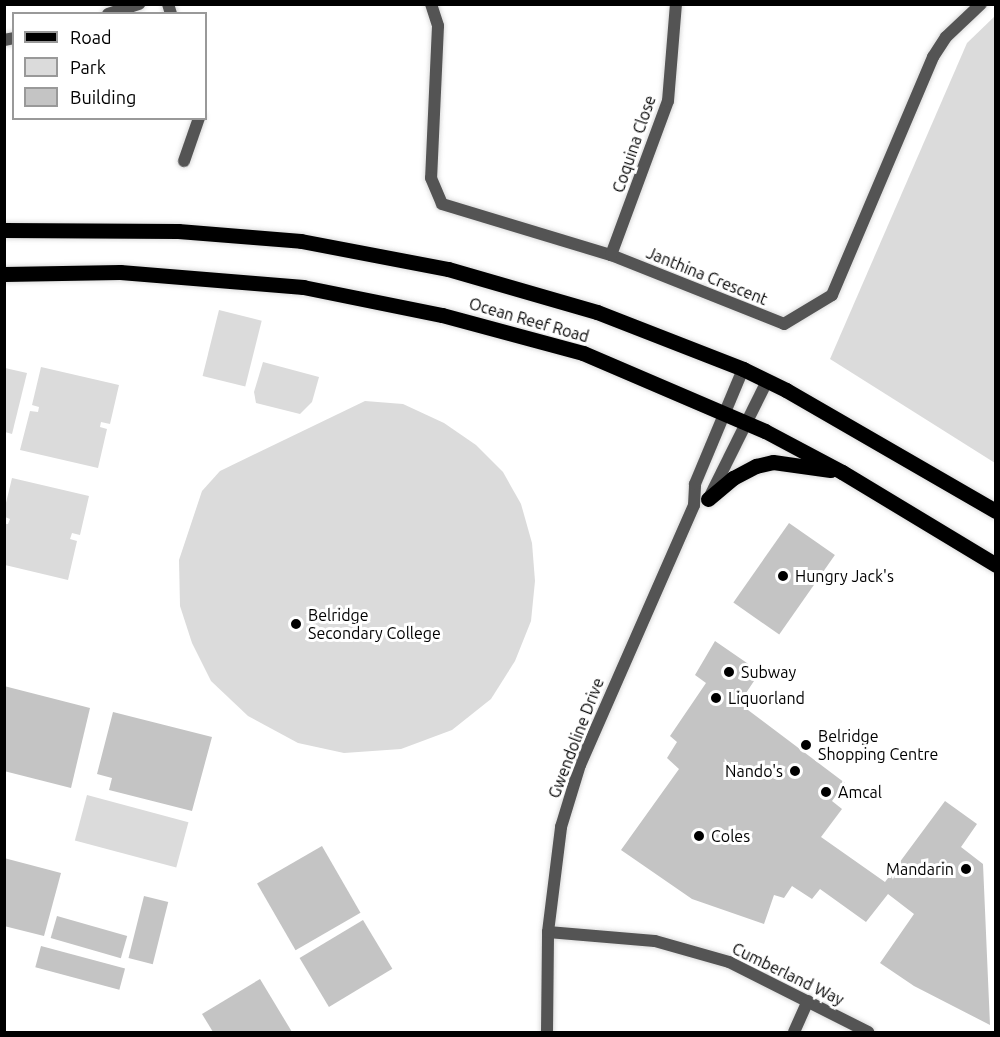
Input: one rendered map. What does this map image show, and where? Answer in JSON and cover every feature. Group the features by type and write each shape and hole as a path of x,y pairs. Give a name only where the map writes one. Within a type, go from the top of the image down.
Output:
{"main road":[{"name":"Ocean Reef Road","path":"4,230 178,231 312,243 448,269 597,312 743,369 996,511"},
{"name":"Ocean Reef Road","path":"4,274 175,274 303,287 378,300 583,353 746,422 842,472 996,565"},
{"path":"701,502 733,478 772,462 842,472"}],"street":[{"path":"114,12 140,4"},
{"name":"Janthina Crescent","path":"431,4 438,26 431,178 442,204 611,255 784,324 832,295 933,57 946,37 981,4"},
{"name":"Coquina Close","path":"611,255 668,101 676,4"},
{"path":"184,161 198,120"},
{"name":"Gwendoline Drive","path":"701,502 695,484 723,411 743,369"},
{"name":"Gwendoline Drive","path":"547,1032 548,932 555,856 580,765 701,502 767,381"},
{"name":"Cumberland Way","path":"548,932 617,935 683,948 729,962 868,1032"},
{"path":"794,1032 808,1001"}],"green space":[{"path":"995,16 995,463 830,359 967,43"},
{"path":"219,310 262,321 245,387 203,376"},
{"path":"263,362 319,377 312,402 300,414 256,403 254,392"},
{"path":"41,367 119,385 110,424 101,422 100,427 107,429 98,468 20,450 30,411 38,412 39,407 32,405"},
{"path":"5,368 27,373 12,434 5,432"},
{"path":"365,401 403,404 444,423 476,445 503,472 521,504 532,543 535,581 531,621 515,661 491,699 452,730 401,749 344,753 298,743 248,716 211,681 192,643 180,606 179,560 202,491 220,471"},
{"path":"12,478 89,496 80,535 72,533 70,539 77,541 68,580 5,565 5,524 8,524 10,519 5,517 5,507"},
{"path":"87,795 188,822 176,868 75,840"}],"building":[{"path":"789,523 835,555 779,635 733,602"},
{"path":"715,641 760,672 746,693 755,700 748,710 845,783 832,801 842,809 821,837 885,882 945,801 977,824 961,847 983,864 990,1025 914,986 880,963 914,914 888,894 866,922 820,889 812,899 792,886 784,898 774,895 764,924 692,899 621,850 679,769 667,758 677,742 670,736 706,683 695,675"},
{"path":"4,686 90,708 71,788 4,771"},
{"path":"113,712 212,737 192,811 109,790 112,778 97,774"},
{"path":"322,846 360,913 296,950 257,883"},
{"path":"4,858 61,873 44,936 4,926"},
{"path":"144,896 168,902 153,964 129,958"},
{"path":"57,916 127,936 121,958 51,938"},
{"path":"363,920 392,969 329,1007 300,958"},
{"path":"41,946 125,969 119,990 35,967"},
{"path":"260,979 292,1032 213,1032 202,1014"}],"place":[{"name":"Hungry Jack's","path":"783,576"},
{"name":"Belridge Secondary College","path":"296,624"},
{"name":"Subway","path":"729,672"},
{"name":"Liquorland","path":"716,698"},
{"name":"Belridge Shopping Centre","path":"806,745"},
{"name":"Nando's","path":"795,771"},
{"name":"Amcal","path":"826,792"},
{"name":"Coles","path":"699,836"},
{"name":"Mandarin","path":"966,869"}]}
